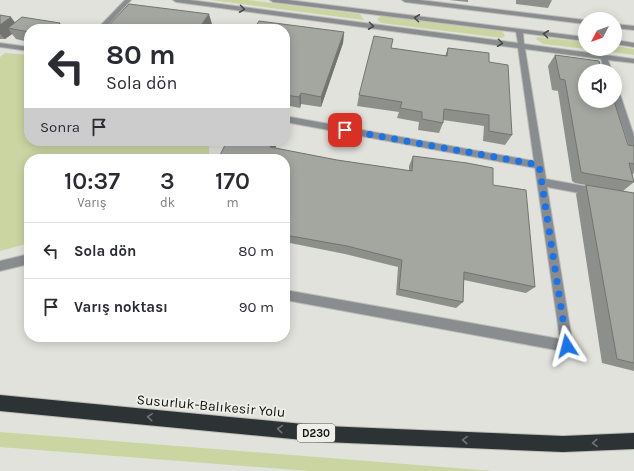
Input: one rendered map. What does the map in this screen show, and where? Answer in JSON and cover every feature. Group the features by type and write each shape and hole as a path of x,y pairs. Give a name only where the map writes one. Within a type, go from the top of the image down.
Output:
{"highway":[{"name":"Susurluk-Balıkesir Yolu","path":"0,403 324,434 563,444 634,441"}],"lane":[{"path":"105,24 128,0"},
{"path":"176,0 634,62"},
{"path":"274,0 578,38"},
{"path":"405,0 578,21"},
{"path":"622,27 634,28"},
{"path":"290,296 567,346 519,31"},
{"path":"622,43 633,44"},
{"path":"1,46 24,48"},
{"path":"604,58 606,64"},
{"path":"620,108 634,148"},
{"path":"290,120 539,165"},
{"path":"624,120 634,121"},
{"path":"542,182 603,193"},
{"path":"0,266 24,260"}],"green space":[{"path":"210,0 248,0 360,14 364,20"},
{"path":"381,16 502,31 505,36 502,38 381,23 377,19"},
{"path":"538,37 578,41 578,48 543,44 536,39"},
{"path":"622,47 634,49 634,55 622,53"},
{"path":"5,53 24,55 24,146 209,146 209,154 24,154 24,244 0,251 0,57"},
{"path":"0,432 493,471 309,471 0,447"}],"building":[{"path":"129,4 209,14 202,24 110,24"},
{"path":"0,15 11,17 0,25"},
{"path":"22,17 60,23 24,24 24,31 8,28"},
{"path":"259,21 282,24 257,24"},
{"path":"290,25 344,32 321,97 301,93 299,97 290,96"},
{"path":"374,36 393,39 391,48 447,56 448,48 489,53 489,62 508,65 512,135 489,131 489,115 444,109 443,123 422,119 422,112 400,108 402,102 359,95"},
{"path":"555,55 599,61 600,64 578,64 578,108 616,108 628,145 634,146 634,164 629,163 634,182 581,172 565,80 560,79"},
{"path":"224,146 270,146 337,160 412,171 413,156 493,168 493,185 526,190 535,287 464,272 463,302 399,289 402,260 347,246 290,236 290,154 220,154"},
{"path":"586,185 634,193 634,363 617,359"}],"route":[{"path":"345,130 539,165 567,346"}]}
